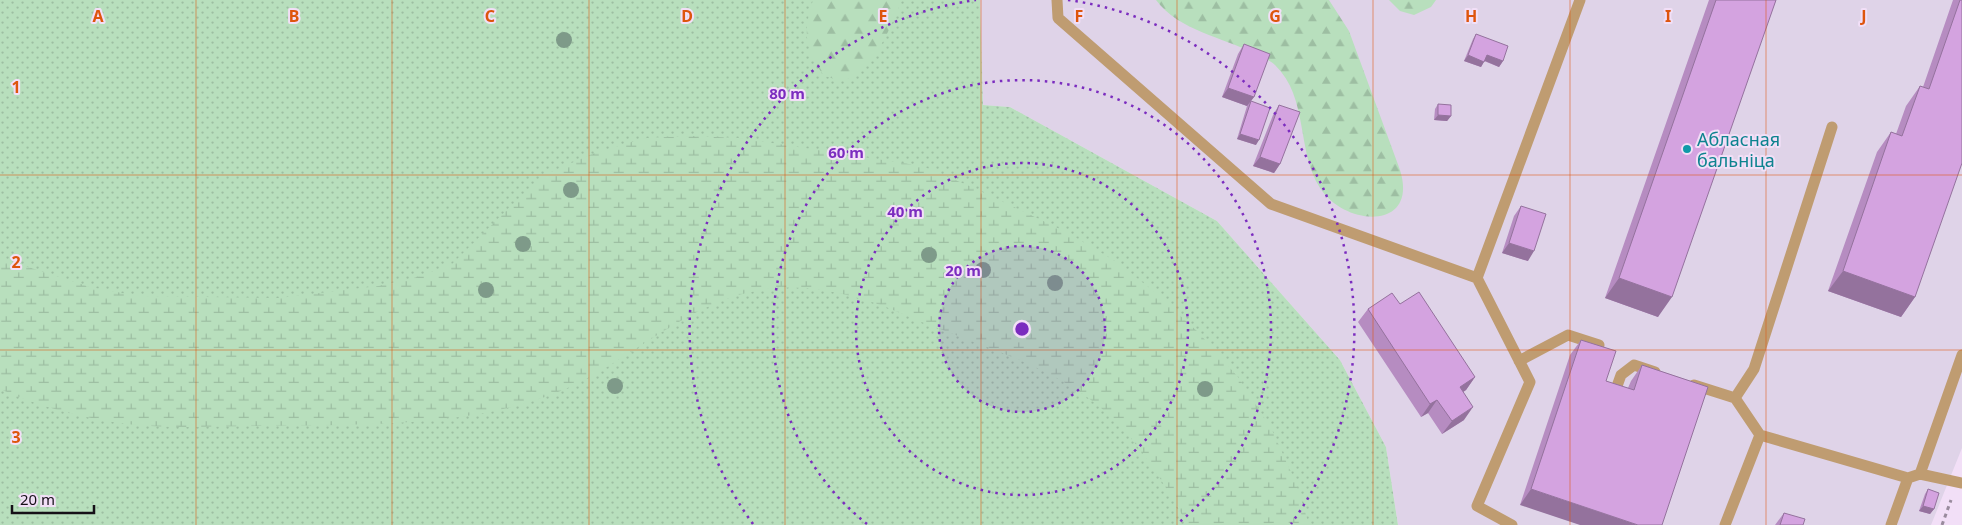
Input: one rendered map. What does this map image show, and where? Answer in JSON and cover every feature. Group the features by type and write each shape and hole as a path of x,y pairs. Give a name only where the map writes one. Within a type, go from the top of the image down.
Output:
{"lane":[{"path":"1058,0 1058,18 1271,204 1477,278 1530,382 1477,506 1512,525"},
{"path":"1477,278 1580,0"},
{"path":"1735,398 1754,369 1832,127"},
{"path":"1519,361 1568,335 1599,344"},
{"path":"1891,525 1914,476 1962,355"},
{"path":"1616,389 1620,375 1634,365 1735,398 1760,436 1914,476 1962,483"},
{"path":"1725,525 1760,436"}],"shaded area":[{"path":"980,0 1962,0 1962,448 1931,525 1398,525 1386,447 1340,360 1217,221 1010,107 983,105"}],"green space":[{"path":"0,0 980,0 983,105 1010,107 1217,221 1340,360 1386,447 1398,525 0,525"},
{"path":"813,0 902,0 887,35 872,59 853,77 841,80 824,76 812,57 807,40 807,31"},
{"path":"1156,0 1329,0 1349,31 1400,170 1403,190 1399,204 1390,213 1376,217 1361,216 1331,201 1320,188 1313,173 1293,93 1286,78 1275,65 1243,48 1189,26 1166,11"},
{"path":"1389,0 1436,0 1431,7 1414,15 1400,11"},
{"path":"691,136 739,138 922,166 974,188 1068,233 1115,261 1151,289 1198,332 1238,377 1272,430 1296,483 1309,525 1188,525 1163,483 1124,430 1093,402 1072,387 1027,363 886,307 847,295 813,289 778,288 739,295 687,317 613,363 563,390 529,402 455,418 416,422 339,425 151,426 84,417 41,405 0,389 0,258 90,287 138,296 279,298 378,286 418,277 452,264 511,206 551,172 592,154 645,138"}],"building":[{"name":"Абласная бальніца","path":"1716,0 1776,0 1672,297 1619,278"},
{"path":"1960,0 1962,0 1962,163 1915,297 1843,271 1891,132 1902,136 1920,86 1929,89"},
{"path":"1476,34 1508,46 1503,61 1487,55 1484,62 1468,55"},
{"path":"1244,44 1270,54 1254,97 1228,88"},
{"path":"1251,101 1270,108 1259,140 1240,134"},
{"path":"1438,104 1451,105 1451,116 1438,115"},
{"path":"1279,105 1300,112 1280,164 1260,157"},
{"path":"1521,206 1546,214 1534,251 1509,243"},
{"path":"1419,292 1475,377 1460,387 1473,407 1452,421 1437,400 1430,404 1368,309 1392,293 1400,304"},
{"path":"1581,340 1616,351 1606,381 1634,390 1642,365 1708,387 1662,525 1638,525 1531,489"},
{"path":"1928,489 1939,493 1934,509 1923,506"},
{"path":"1784,513 1805,519 1803,525 1780,525"}],"place":[{"name":"Абласная бальніца","path":"1687,149"}]}
